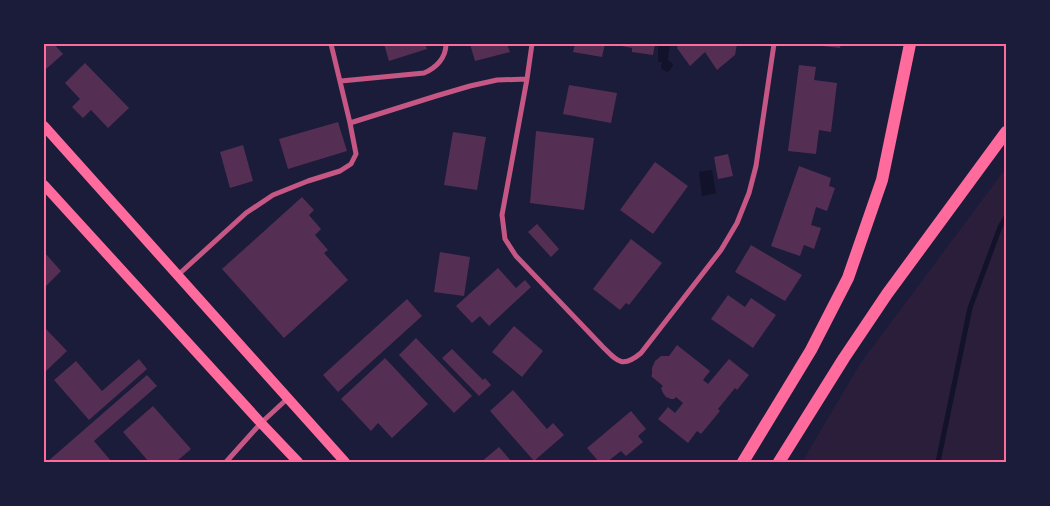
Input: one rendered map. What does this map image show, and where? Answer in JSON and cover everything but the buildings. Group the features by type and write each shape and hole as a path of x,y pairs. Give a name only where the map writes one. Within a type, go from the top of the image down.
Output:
{"main road":[{"path":"743,462 811,350 848,278 882,180 910,44"},
{"path":"44,126 345,462"},
{"path":"779,462 844,358 887,294 1006,132"},
{"path":"44,184 298,462"}],"street":[{"path":"177,275 246,213 274,194 340,171 352,164 356,154 341,81 331,44"},
{"path":"341,81 424,73 431,70 438,63 443,56 446,44"},
{"path":"532,44 502,215 505,239 516,256 602,346 615,359 624,362 632,361 641,353 721,250 737,224 749,193 756,166 774,44"},
{"path":"350,122 470,86 498,80 527,79"},
{"path":"226,462 261,423 287,398"}],"shaded area":[{"path":"658,44 670,44 668,60 673,65 667,72 661,68 662,62 658,62"},
{"path":"1006,168 1006,462 802,462 860,364"},
{"path":"712,170 716,193 702,196 699,172"}],"waterway":[{"path":"938,462 970,308 1000,227 1006,217"}]}
